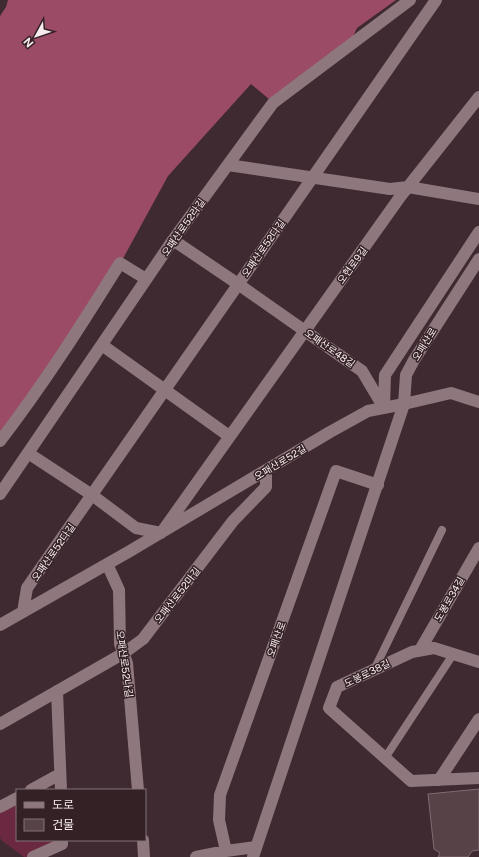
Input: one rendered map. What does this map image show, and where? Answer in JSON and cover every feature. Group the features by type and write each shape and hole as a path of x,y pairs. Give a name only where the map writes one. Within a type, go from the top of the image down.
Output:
{"street":[{"name":"오패산로52라길","path":"0,494 173,240 273,103 410,0"},
{"name":"오패산로52다길","path":"23,612 27,588 436,0"},
{"name":"오현로9길","path":"161,533 408,187 479,97"},
{"path":"228,165 390,190 408,187 479,199"},
{"path":"384,408 385,375 479,232"},
{"name":"오패산로48길","path":"173,240 362,371 384,408"},
{"name":"오패산로","path":"196,857 226,851 255,852 404,404 406,375 414,360 479,259"},
{"path":"0,441 28,405 67,348 120,263 146,279"},
{"path":"102,345 229,436"},
{"path":"404,404 451,393 479,402"},
{"name":"오패산로52길","path":"0,625 161,533 368,411 404,404"},
{"path":"28,453 136,528 161,533"},
{"name":"오패산로52마길","path":"0,724 124,653 143,639 233,521 266,487 266,470"},
{"name":"오패산로","path":"226,851 219,820 220,794 336,472 378,485"},
{"name":"도봉로34길","path":"420,650 479,548"},
{"name":"오패산로52나길","path":"107,564 119,590 120,644 127,663 138,789"},
{"name":"도봉로38길","path":"439,780 411,782 329,708 337,687 412,652 434,648 479,662"},
{"path":"57,691 60,789"},
{"path":"439,780 479,719"},
{"path":"33,789 60,774"},
{"path":"439,780 479,778"},
{"path":"0,807 16,799"},
{"path":"33,857 62,844 62,841"},
{"path":"143,841 144,857"}],"lane":[{"path":"374,670 442,530"},
{"path":"385,758 454,653"}],"shaded area":[{"path":"8,0 396,0 357,28 346,51 269,99 251,84 168,176 120,264 0,440 0,16 6,7"},
{"path":"16,799 16,841 60,841 33,857 24,857 1,840 0,807"}],"building":[{"path":"479,789 479,850 472,851 468,857 438,857 440,853 434,849 428,794"}]}
